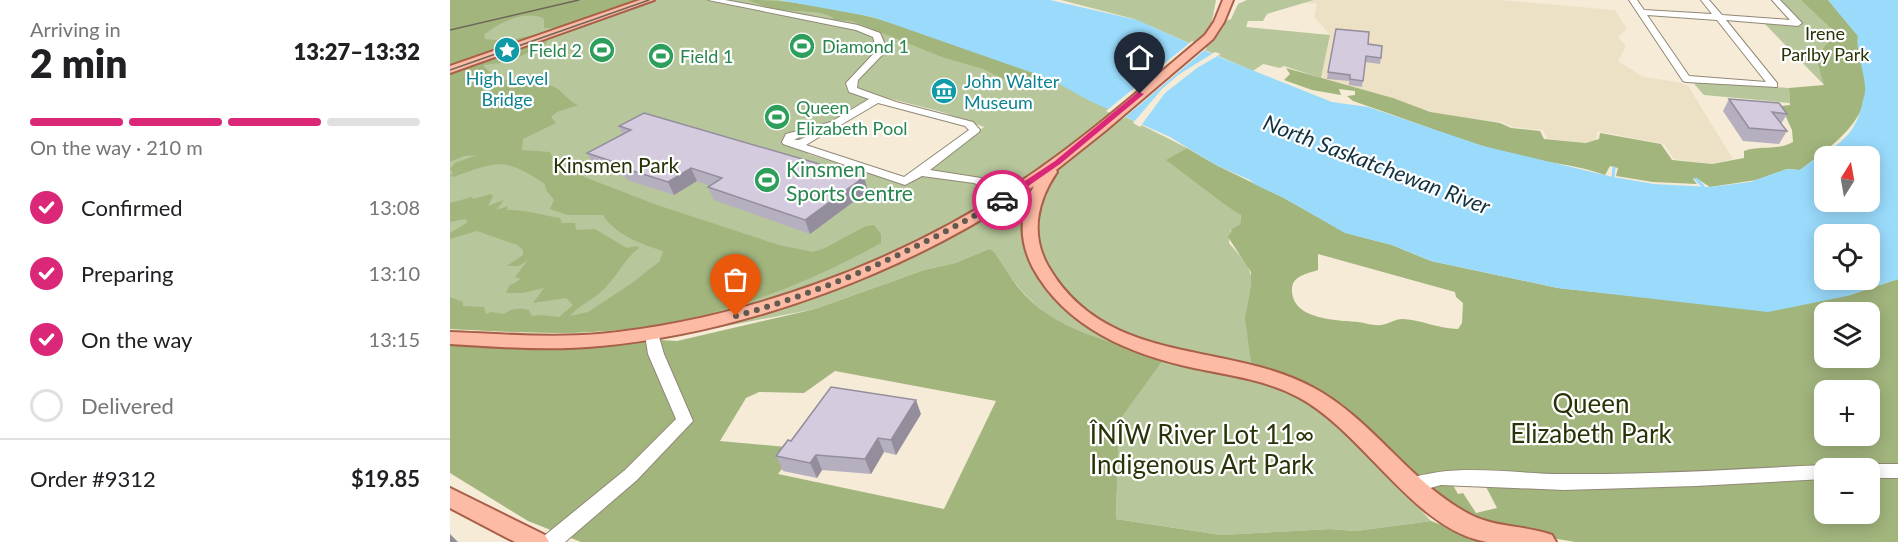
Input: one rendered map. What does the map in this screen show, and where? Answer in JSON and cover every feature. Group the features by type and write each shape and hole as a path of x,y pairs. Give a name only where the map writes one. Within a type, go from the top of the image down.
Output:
{"main road":[{"path":"450,70 649,0"},
{"path":"450,338 566,342 652,334 736,316 816,291 903,253 1010,195 1058,162 1213,32 1228,0"},
{"path":"1058,162 1038,191 1030,218 1029,238 1044,274 1075,310 1100,327 1150,350 1256,372 1308,393 1349,423 1438,508 1462,522 1493,533 1544,542"},
{"path":"450,497 537,542"}],"street":[{"path":"712,0 858,28 877,34 882,47 854,78 852,90 975,128 972,134 915,176 897,180 810,140 802,132 790,136 787,142 791,144 810,140 877,99"},
{"path":"1633,0 1686,79 1774,85 1705,0"},
{"path":"1641,12 1798,23 1776,0"},
{"path":"915,176 929,180 958,177 977,180 1010,195"},
{"path":"551,542 631,475 685,421 656,354 652,334"},
{"path":"1880,471 1898,471"},
{"path":"1412,485 1440,478 1564,482 1696,479 1814,473"}],"shaded area":[{"path":"1314,0 1499,0 1615,10 1627,29 1618,37 1626,46 1618,61 1643,77 1678,82 1688,86 1733,159 1710,164 1674,159 1664,144 1597,131 1596,140 1589,143 1548,139 1543,130 1512,127 1502,122 1436,115 1387,96 1321,78 1330,35 1314,17 1317,4 1306,3"}],"green space":[{"path":"450,0 779,0 873,17 1050,79 1187,148 1167,160 1225,205 1241,214 1240,224 1230,231 1229,243 1247,264 1252,278 1246,314 1251,363 1269,379 1334,416 1431,521 1356,531 1330,529 1221,535 1116,519 1119,421 1164,357 1091,337 1051,317 1025,294 989,249 955,263 924,270 815,309 716,328 714,314 628,329 569,333 450,329","holes":["876,95 942,112 984,127 907,185 808,154 803,144 808,136"]},
{"path":"450,0 639,0 557,28 544,28 544,19 537,16 512,19 496,26 484,35 485,39 505,41 534,35 547,41 546,44 509,62 483,65 497,77 552,86 578,105 557,112 551,117 556,123 523,139 522,150 550,152 556,163 587,178 657,205 779,245 813,252 866,226 874,225 881,234 881,243 821,273 759,298 726,309 661,324 584,332 539,333 450,329 450,297 463,302 463,306 484,307 486,314 491,312 504,314 519,309 529,310 532,316 559,317 573,305 566,298 533,303 544,288 523,293 506,293 509,286 521,279 515,277 528,260 519,266 507,266 523,255 523,250 517,245 477,231 450,239 450,233 468,222 465,219 450,222 450,203 491,194 493,196 488,206 504,200 496,210 508,206 507,210 526,211 560,218 562,223 575,223 576,230 595,229 627,248 637,246 639,248 629,257 608,285 570,316 588,312 632,283 660,261 663,251 638,242 622,233 614,228 603,215 568,215 550,209 554,200 546,190 545,184 519,169 500,164 453,177 450,175 453,173 450,169 455,163 477,155 464,156 450,162"},
{"path":"748,0 825,7 902,26 1050,79 1055,87 1030,91 983,69 942,57 852,21 835,20 825,14 780,10"},
{"path":"1061,0 1216,0 1211,26 1231,19 1238,4 1247,0 1314,0 1267,14 1263,21 1248,21 1246,27 1330,35 1321,78 1284,66 1280,68 1263,64 1253,71 1134,19"},
{"name":"Irene Parlby Park","path":"1780,0 1828,0 1858,36 1824,85 1764,23 1802,23"},
{"path":"1801,0 1828,0 1858,36 1858,49 1866,87 1865,100 1860,113 1843,135 1832,146 1814,146 1814,159 1800,170 1787,169 1756,180 1710,187 1696,178 1693,179 1697,184 1653,182 1616,176 1618,168 1610,166 1605,175 1583,168 1515,155 1454,137 1353,101 1347,96 1355,95 1355,91 1339,89 1341,95 1312,90 1284,80 1290,74 1286,68 1393,98 1430,112 1500,123 1511,128 1540,131 1544,139 1586,143 1599,139 1600,133 1661,144 1672,160 1712,164 1744,158 1744,151 1750,149 1781,146 1793,142 1792,130 1781,106 1790,105 1789,88 1824,85 1816,57 1836,33"},
{"path":"1699,82 1789,88 1790,103 1704,95 1695,85"},
{"name":"Queen Elizabeth Park","path":"1187,148 1346,233 1392,245 1431,261 1558,288 1662,299 1847,296 1865,290 1880,290 1880,285 1898,279 1898,542 1575,542 1491,527 1462,516 1409,470 1364,423 1342,404 1297,378 1251,363 1245,318 1251,272 1228,237 1232,229 1240,224 1241,215 1166,160","holes":["1318,254 1455,292 1456,297 1463,303 1462,323 1458,329 1403,319 1372,325 1328,319 1308,313 1294,301 1292,286 1304,274 1318,270","1449,478 1482,479 1497,508 1476,513 1463,493 1458,494"]},
{"path":"989,249 994,252 1018,287 1049,315 1066,325 1104,340 1165,357 1119,421 1116,519 1221,535 1330,529 1356,531 1431,521 1485,542 581,542 528,521 450,473 450,340 644,339 677,341 815,309 924,270 955,263","holes":["835,371 996,401 944,509 778,474 798,448 720,441 746,398 759,392 804,393"]}],"water":[{"name":"North Saskatchewan River","path":"779,0 1050,0 1137,20 1224,59 1332,102 1368,107 1483,146 1613,177 1654,184 1710,187 1750,182 1787,169 1800,170 1814,160 1814,212 1880,212 1880,146 1835,146 1853,128 1858,118 1865,89 1858,36 1828,0 1898,0 1898,279 1880,285 1880,224 1814,224 1814,290 1865,290 1847,296 1768,312 1558,288 1431,261 1392,245 1345,233 1250,180 1216,165 1170,137 1090,101 1050,79 873,17"}],"pier":[{"path":"1192,41 1207,48 1123,119 1106,111"},
{"path":"1215,52 1221,54 1197,68 1165,93 1140,127 1133,123 1162,89 1178,75"}],"building":[{"path":"1336,29 1369,32 1368,44 1382,46 1381,58 1366,56 1363,81 1350,79 1350,75 1328,72"},
{"path":"1729,99 1779,103 1787,114 1772,112 1787,131 1749,128"},
{"name":"Kinsmen Sports Centre","path":"644,113 864,177 805,220 708,187 722,178 691,168 668,182 620,167 623,165 587,153 631,130 619,126"},
{"path":"831,387 916,400 891,440 878,438 865,459 816,455 810,463 776,456 788,440 791,441"}],"waterway":[{"path":"1613,177 1614,168"},
{"path":"1696,179 1703,186"}],"tram line":[{"path":"450,30 579,0"},
{"path":"450,70 649,0"}],"way so far":[{"path":"736,316 792,300 878,265 1002,200"}],"place":[{"name":"Diamond 1","path":"802,46"},
{"name":"High Level Bridge","path":"507,50"},
{"name":"Field 2","path":"602,50"},
{"name":"Field 1","path":"661,56"},
{"name":"John Walter Museum","path":"944,91"},
{"name":"Queen Elizabeth Pool","path":"777,117"},
{"name":"Kinsmen Sports Centre","path":"767,180"}],"route":[{"path":"1002,200 1058,162 1140,94"}],"park label":[{"name":"Kinsmen Park","path":"616,164"},
{"name":"ÎNÎW River Lot 11∞ Indigenous Art Park","path":"1202,448"}]}
